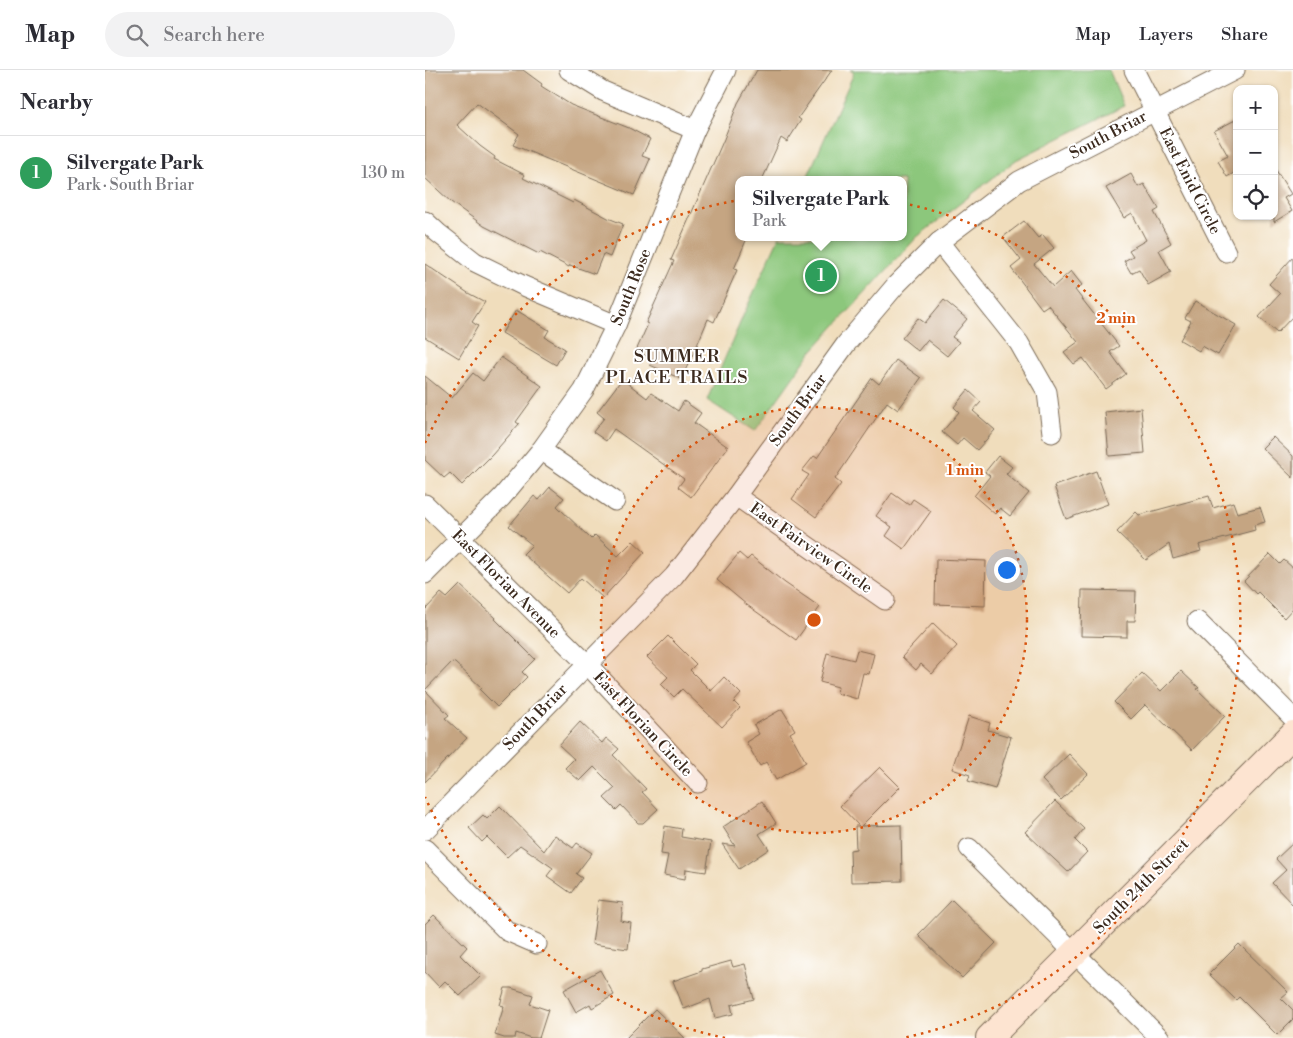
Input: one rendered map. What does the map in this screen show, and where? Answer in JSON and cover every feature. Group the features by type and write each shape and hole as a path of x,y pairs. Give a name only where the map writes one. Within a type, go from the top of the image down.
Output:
{"street":[{"path":"569,70 603,91 695,130"},
{"name":"South Rose","path":"425,574 502,497 541,450 584,390 616,325 695,130 726,70"},
{"name":"East Enid Circle","path":"1134,70 1226,252"},
{"name":"South Briar","path":"425,830 674,576 736,496 846,344 896,285 939,242 1019,181 1235,70"},
{"path":"425,221 475,262 524,286 616,325"},
{"path":"939,242 1019,343 1047,392 1052,433"},
{"path":"541,450 615,501"},
{"name":"East Fairview Circle","path":"736,496 885,600"},
{"name":"East Florian Avenue","path":"425,504 587,664"},
{"path":"1197,621 1293,718"},
{"name":"East Florian Circle","path":"587,664 698,783"},
{"name":"South 24th Street","path":"989,1038 1293,734"},
{"path":"969,848 1160,1038"},
{"path":"425,850 507,931 537,944"}],"green space":[{"path":"850,70 1109,70 1124,106 1016,160 917,237 811,352 755,431 707,400 777,241 907,241 907,176 808,176 854,73"}],"building":[{"path":"425,70 523,70 542,84 541,86 571,105 629,128 650,139 642,156 650,159 634,195 513,145 519,134 477,103 457,125 495,157 494,159 525,175 523,178 573,203 574,200 623,224 610,257 603,254 595,274 570,265 569,267 484,226 451,202 425,178"},
{"path":"757,70 832,70 798,118 801,120 787,142 781,138 764,176 735,176 735,241 746,241 734,269 737,270 714,322 708,319 681,379 650,365 653,359 636,351 648,324 646,323 674,261 671,260 738,103"},
{"path":"1233,121 1233,173 1227,177 1218,161 1228,156 1214,131"},
{"path":"1278,173 1291,194 1284,198 1292,211 1278,220"},
{"path":"1131,174 1138,187 1144,184 1159,209 1154,212 1171,243 1159,250 1171,272 1148,285 1139,269 1131,273 1124,261 1133,256 1129,250 1146,240 1132,213 1124,218 1106,188"},
{"path":"1024,221 1038,238 1043,235 1054,248 1034,264 1053,287 1071,271 1082,285 1075,290 1119,346 1110,352 1126,374 1106,389 1083,358 1074,364 1064,352 1078,342 1048,305 1042,309 1011,268 1021,260 1003,237"},
{"path":"1293,257 1293,316 1277,333 1259,317 1280,294 1269,284"},
{"path":"425,264 485,302 472,322 478,326 459,358 425,337"},
{"path":"944,300 967,319 952,337 959,342 947,356 927,340 918,351 902,338 918,318 925,323"},
{"path":"1195,301 1236,325 1218,355 1202,346 1199,351 1180,340 1191,321 1185,318"},
{"path":"516,310 549,330 545,337 565,349 556,365 502,333"},
{"path":"501,357 542,386 516,422 519,424 462,485 450,473 444,478 425,460 425,376 452,398 473,373 483,381"},
{"path":"896,360 921,378 898,410 887,402 835,479 841,484 816,517 792,499 809,475 802,471 814,456 817,458 872,378 879,384"},
{"path":"622,379 647,398 651,393 678,411 684,401 701,413 694,423 728,447 691,497 678,487 684,479 614,429 606,441 593,432 604,418 597,412"},
{"path":"968,390 981,402 973,411 995,430 977,450 963,438 957,445 942,432 959,412 954,407"},
{"path":"1141,408 1145,453 1109,456 1105,412"},
{"path":"1273,437 1293,456 1293,478 1262,448"},
{"path":"998,456 1012,467 1006,474 1029,493 1010,516 1000,508 995,514 974,496 990,476 985,472"},
{"path":"1096,471 1108,504 1066,519 1054,486"},
{"path":"550,487 564,498 557,506 591,539 595,535 618,556 633,541 645,552 603,598 581,578 567,593 523,554 532,545 509,526 534,496 539,500"},
{"path":"892,493 909,505 913,499 931,511 904,549 886,536 892,527 876,516"},
{"path":"1209,496 1213,508 1233,502 1237,513 1260,507 1265,522 1254,525 1255,530 1199,545 1201,551 1173,559 1169,544 1146,560 1117,532 1136,512 1139,515"},
{"path":"739,553 747,560 751,556 785,583 820,607 796,640 747,605 717,580"},
{"path":"1270,554 1280,564 1284,560 1293,568 1293,608 1284,618 1244,581"},
{"path":"936,559 986,561 985,606 935,604"},
{"path":"460,585 496,618 535,659 522,672 527,677 497,707 480,690 482,688 452,662 425,690 425,610 441,593 447,598"},
{"path":"1082,590 1136,591 1135,621 1127,621 1127,637 1081,636"},
{"path":"933,623 957,646 932,674 921,664 916,670 902,657"},
{"path":"668,636 696,664 690,670 711,691 724,677 741,694 734,702 740,708 722,727 682,689 674,697 661,684 668,677 647,657"},
{"path":"857,650 874,654 869,674 863,673 857,699 837,693 838,687 820,682 827,653 854,660"},
{"path":"1181,671 1225,716 1192,750 1145,705 1131,719 1114,702 1142,673 1161,691"},
{"path":"425,690 449,715 445,718 467,738 425,782"},
{"path":"782,709 795,730 790,733 806,762 776,780 766,762 760,766 746,742 759,734 754,725"},
{"path":"969,716 990,723 988,730 1011,737 995,789 968,781 970,775 952,769"},
{"path":"580,722 602,743 606,738 619,749 613,755 646,789 642,792 658,809 643,823 638,823 621,805 616,810 604,798 615,788 594,767 580,781 565,768 574,759 559,745"},
{"path":"1069,754 1088,774 1061,800 1042,780"},
{"path":"880,767 900,787 861,826 901,825 902,881 851,882 850,850 856,849 855,826 859,826 840,806"},
{"path":"762,801 776,823 759,834 769,849 739,869 722,844 735,846 723,827"},
{"path":"1055,801 1084,829 1075,840 1087,852 1068,872 1025,832"},
{"path":"500,806 544,851 555,835 573,848 577,843 592,853 576,874 582,878 571,893 547,876 553,868 520,845 507,857 487,837 482,842 469,828 483,815 487,819"},
{"path":"665,826 682,829 681,837 711,842 706,872 686,869 685,879 664,875 668,855 661,854"},
{"path":"1293,843 1293,905 1272,883 1286,870 1276,859"},
{"path":"598,900 623,903 621,921 631,923 628,949 592,944"},
{"path":"952,900 996,943 962,978 918,935"},
{"path":"434,915 467,947 460,955 481,976 460,996 445,981 439,987 425,972 425,924"},
{"path":"1239,944 1288,992 1281,998 1293,1010 1293,1019 1277,1035 1239,997 1236,1000 1209,974"},
{"path":"731,961 733,967 745,964 754,999 731,1005 733,1014 715,1018 710,999 684,1009 673,981 702,971 702,969"},
{"path":"600,970 614,995 592,1008 590,1004 576,1012 564,990"},
{"path":"505,988 533,995 530,1004 548,1010 539,1038 531,1038 516,1033 515,1038 504,1038 495,1035 504,1006 500,1005"},
{"path":"655,1009 685,1038 626,1038"}],"place":[{"name":"Silvergate Park","path":"821,276"}],"district":[{"name":"SUMMER PLACE TRAILS","path":"677,366"}]}
